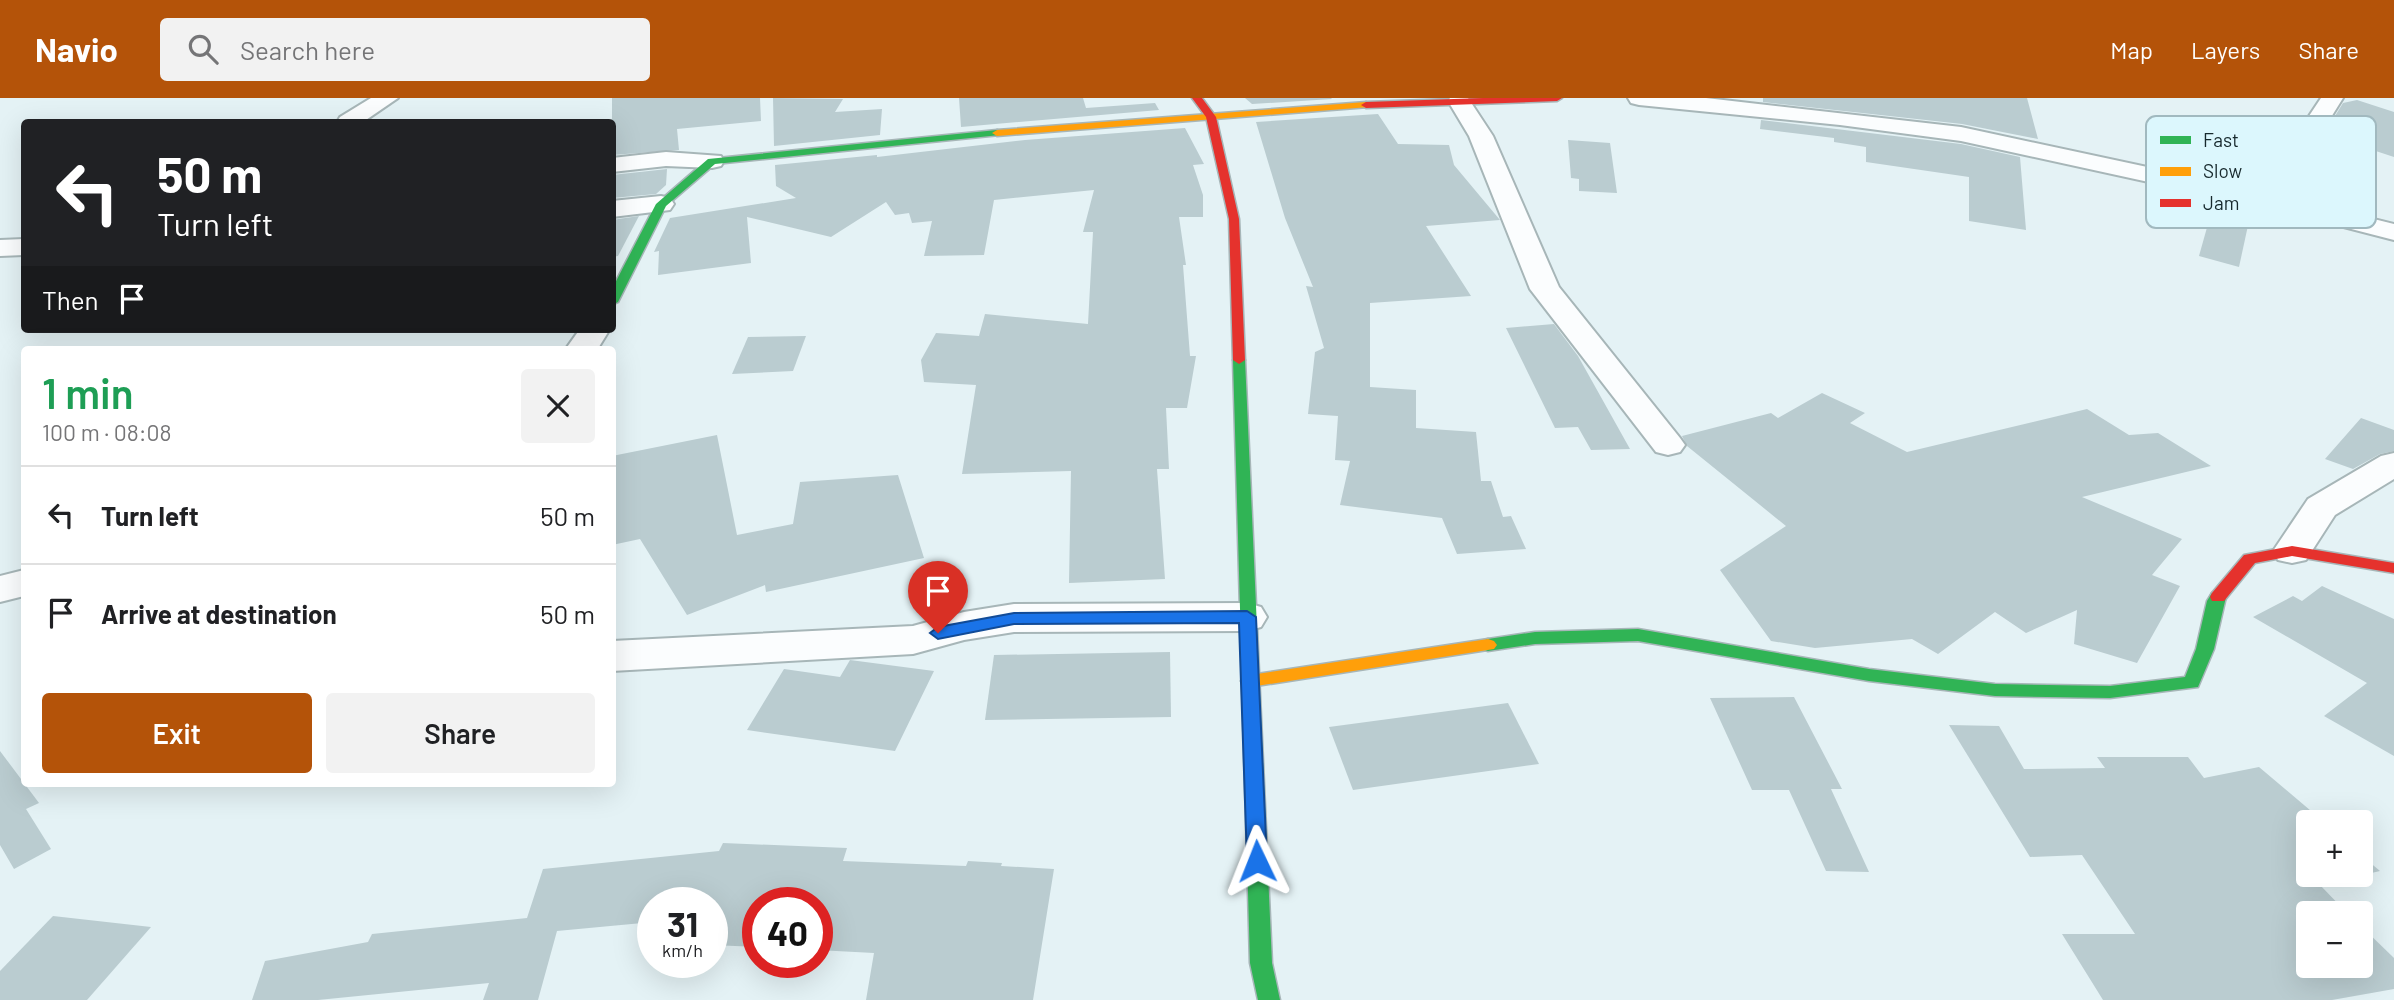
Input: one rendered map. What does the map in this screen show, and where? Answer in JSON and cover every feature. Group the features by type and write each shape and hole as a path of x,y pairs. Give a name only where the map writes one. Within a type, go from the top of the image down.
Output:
{"street":[{"path":"353,119 387,98"},
{"path":"1197,98 1211,117 1234,219 1261,963 1269,1000"},
{"path":"616,165 666,159 712,161 1025,131 1344,106 1557,98"},
{"path":"1639,98 1840,118 1961,134 2146,174"},
{"path":"2320,116 2332,98"},
{"path":"1459,101 1480,136 1545,289 1668,445"},
{"path":"616,294 661,204 712,161"},
{"path":"616,209 661,204"},
{"path":"2376,227 2394,232"},
{"path":"0,248 21,247"},
{"path":"2292,551 2321,507 2394,464"},
{"path":"1250,681 1535,638 1638,635 1869,675 1994,690 2110,692 2192,683 2205,649 2215,601 2250,559 2292,551 2394,568"},
{"path":"0,589 21,584"},
{"path":"616,656 913,640 964,626 1014,618 1247,617"}],"building":[{"path":"612,98 760,98 761,121 677,129 679,150 616,155 616,119 612,119"},
{"path":"773,98 843,99 835,112 882,109 880,135 774,146"},
{"path":"959,98 1083,98 1086,108 1155,103 1159,110 961,127"},
{"path":"1245,98 1331,98 1332,99 1252,104"},
{"path":"1763,98 2027,98 2038,139 1962,124 1763,102"},
{"path":"2357,100 2394,112 2394,157 2376,151 2376,116 2335,116 2343,103"},
{"path":"1378,114 1398,144 1449,145 1454,165 1500,220 1426,226 1471,296 1370,303 1370,387 1416,390 1416,428 1476,432 1481,481 1491,481 1503,517 1511,516 1526,549 1457,554 1442,518 1340,505 1350,461 1335,460 1338,416 1308,414 1315,352 1324,348 1306,286 1313,287 1285,218 1256,122"},
{"path":"1761,120 1961,144 2020,157 2026,230 1969,221 1969,177 1866,162 1866,147 1834,142 1834,138 1760,129"},
{"path":"1185,128 1204,164 1193,165 1203,195 1203,217 1179,217 1186,265 1183,265 1190,356 1196,356 1187,408 1166,408 1169,469 1157,469 1165,579 1069,583 1071,471 962,474 976,385 924,382 921,360 936,333 979,336 985,314 1088,324 1093,232 1083,232 1094,190 994,200 984,255 924,256 932,221 912,223 909,213 895,215 886,202 831,237 747,217 751,263 658,275 659,251 654,252 670,218 796,198 776,186 775,165 877,157 1025,140"},
{"path":"1568,140 1610,143 1617,193 1579,191 1579,179 1571,178"},
{"path":"667,169 666,185 656,194 616,198 616,175"},
{"path":"639,216 616,256 616,219"},
{"path":"2207,228 2247,228 2239,267 2199,256"},
{"path":"1554,324 1578,356 1630,449 1591,450 1578,427 1555,428 1506,328"},
{"path":"806,336 793,371 732,374 748,337"},
{"path":"1822,393 1865,413 1850,423 1907,452 2087,409 2129,435 2158,433 2211,466 2082,497 2182,539 2152,575 2180,586 2137,663 2074,644 2077,610 2026,633 1995,612 1938,654 1912,639 1815,648 1771,641 1720,570 1786,526 1687,446 1682,436 1771,413 1778,418"},
{"path":"2361,418 2394,430 2394,451 2380,454 2353,469 2325,459"},
{"path":"717,435 737,535 793,524 800,482 898,475 924,558 766,592 765,585 687,615 640,539 616,544 616,455"},
{"path":"2322,586 2394,619 2394,756 2324,716 2367,683 2253,617 2293,596 2302,601"},
{"path":"1170,652 1171,717 985,720 994,655"},
{"path":"850,660 934,671 895,751 747,730 784,669 840,677"},
{"path":"1794,697 1842,789 1831,789 1869,872 1826,871 1789,790 1752,790 1710,698"},
{"path":"1508,703 1539,764 1353,790 1329,727"},
{"path":"1949,725 1999,726 2024,769 2105,768 2097,757 2188,757 2204,778 2259,767 2310,810 2296,810 2296,887 2322,887 2335,901 2296,901 2296,978 2373,978 2373,938 2394,958 2394,989 2332,1000 2103,1000 2062,934 2135,934 2082,855 2030,857"},
{"path":"0,751 21,779 21,787 27,787 39,803 26,809 51,849 14,869 0,845"},
{"path":"723,843 847,848 843,861 966,866 968,861 1054,869 1033,1000 866,1000 874,953 833,951 833,887 742,887 742,946 728,946 728,887 637,887 637,924 557,931 538,1000 483,1000 489,983 318,1000 252,1000 265,961 368,942 372,934 527,918 543,869 719,851"},
{"path":"53,916 151,927 87,1000 0,1000 0,971"}],"traffic: fast":[{"path":"616,294 661,204 712,161 997,133"},
{"path":"1239,360 1261,963 1269,1000"},
{"path":"1488,645 1535,638 1638,635 1869,675 1995,690 2110,692 2192,683 2205,649 2218,597"}],"traffic: slow":[{"path":"997,133 1366,105"},
{"path":"1250,681 1488,645"}],"traffic: jam":[{"path":"1197,98 1211,117 1234,219 1239,360"},
{"path":"1366,105 1557,98"},
{"path":"2218,597 2250,559 2292,551 2394,568"}],"route":[{"path":"938,633 1014,618 1247,617 1257,861"}]}
